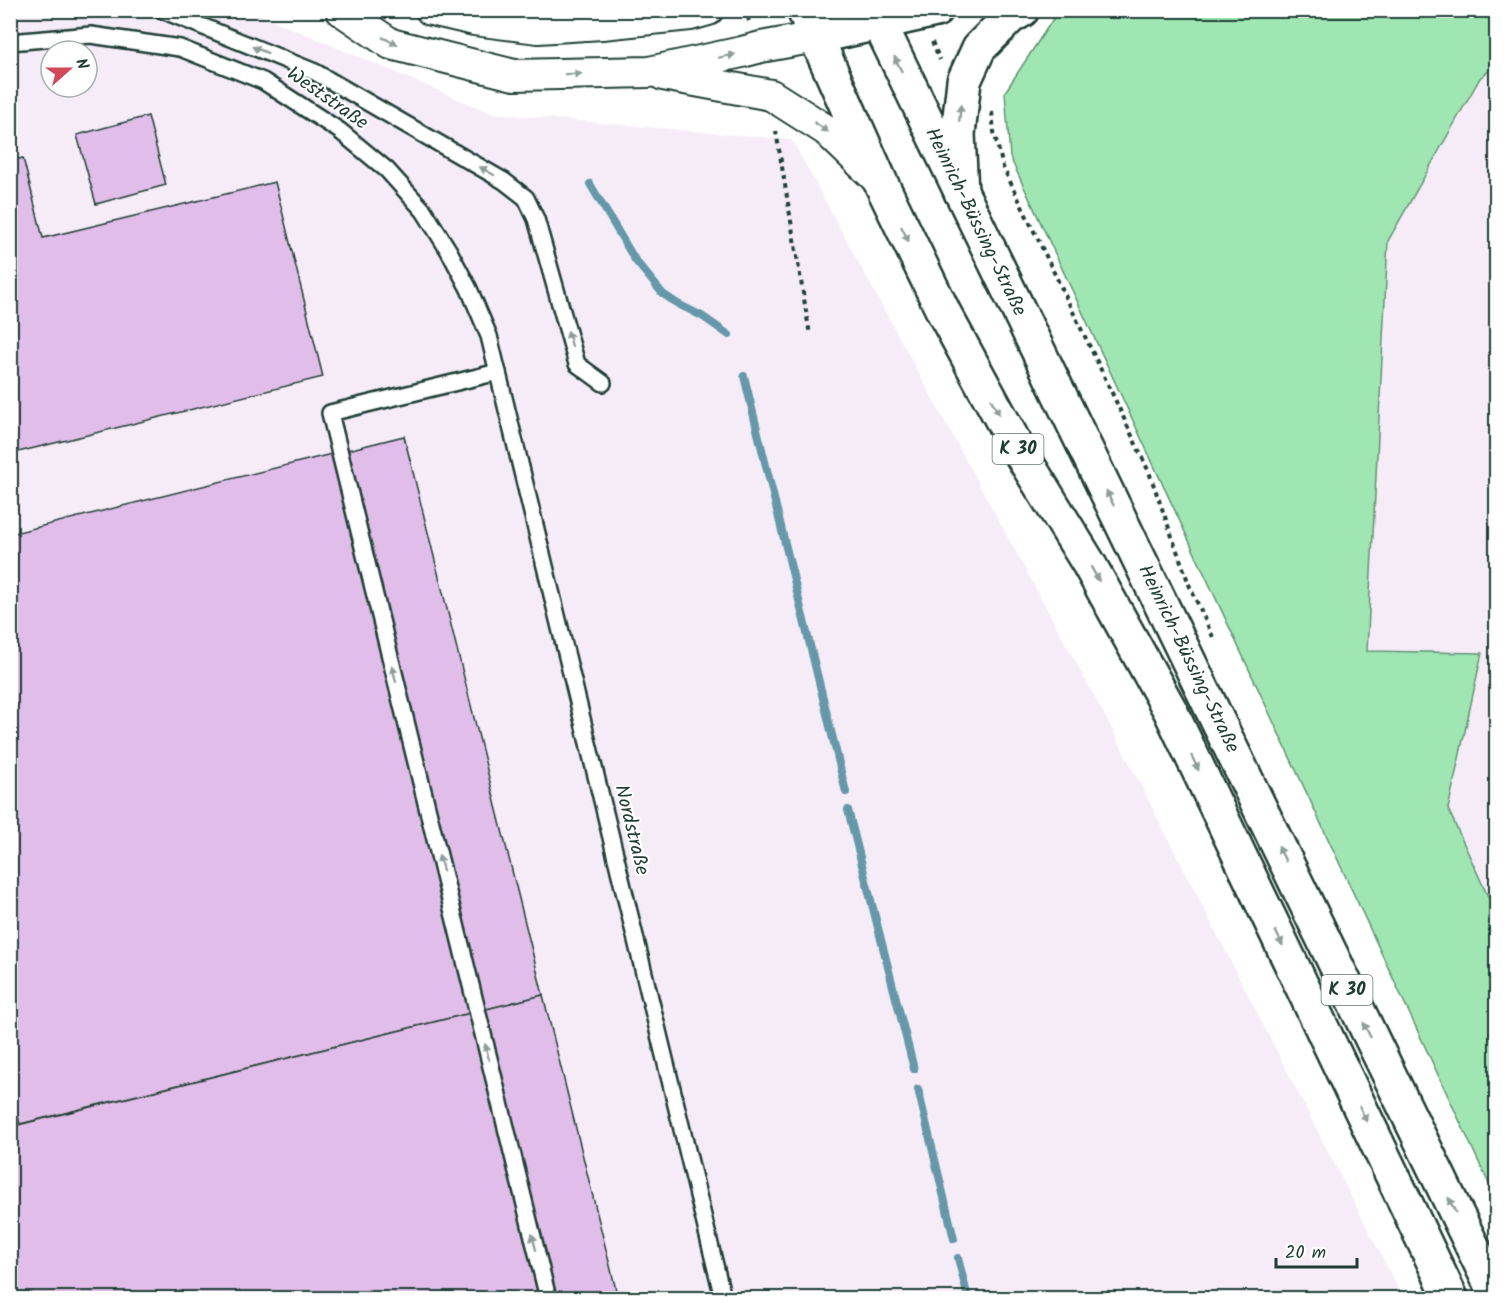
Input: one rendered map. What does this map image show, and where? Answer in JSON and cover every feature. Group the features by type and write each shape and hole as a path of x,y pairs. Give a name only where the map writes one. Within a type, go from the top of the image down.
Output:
{"main road":[{"path":"961,192 958,134 964,81 979,48 1010,16 1022,10"},
{"path":"810,24 928,13"},
{"name":"Heinrich-Büssing-Straße","path":"876,17 1497,1295"},
{"name":"Heinrich-Büssing-Straße","path":"810,24 880,181 944,313 1015,444 1089,564 1170,710 1451,1299"}],"street":[{"path":"341,10 391,44 514,75 649,72 760,47 810,24"},
{"path":"431,10 474,20 538,28 690,15 708,10"},
{"path":"602,24 629,10"},
{"path":"649,72 771,95 826,130 880,181"}],"lane":[{"path":"162,10 315,72 504,181 526,198 536,219 577,364 603,383"},
{"name":"Weststraße","path":"10,42 91,35 180,48 263,81 340,131 387,170 424,211 470,289 489,336 498,372"},
{"path":"498,372 330,413 548,1299"},
{"name":"Nordstraße","path":"498,372 723,1299"}],"path":[{"path":"928,13 945,69 991,98 994,132 1003,167 1149,472 1190,587 1215,640"},
{"path":"771,95 810,335"}],"shaded area":[{"path":"10,11 251,11 491,113 792,140 1112,729 1403,1298 11,1298"},
{"path":"1496,65 1496,914 1448,809 1482,653 1367,651 1388,241 1480,77"}],"green space":[{"path":"1073,11 1496,11 1496,65 1480,78 1388,241 1367,651 1482,653 1448,809 1496,914 1496,1199 1010,157 1005,92 1055,16"}],"building":[{"path":"148,116 166,185 96,204 77,135"},
{"path":"23,158 43,238 275,182 323,377 10,454 10,161"},
{"path":"404,436 543,995 20,1124 10,1088 10,534"},
{"path":"543,995 618,1298 10,1298 10,1127"}],"waterway":[{"path":"590,184 635,260 663,294 702,316 729,335"},
{"path":"744,376 846,792"},
{"path":"848,810 914,1069"},
{"path":"918,1089 954,1239"},
{"path":"958,1258 968,1298"}]}
